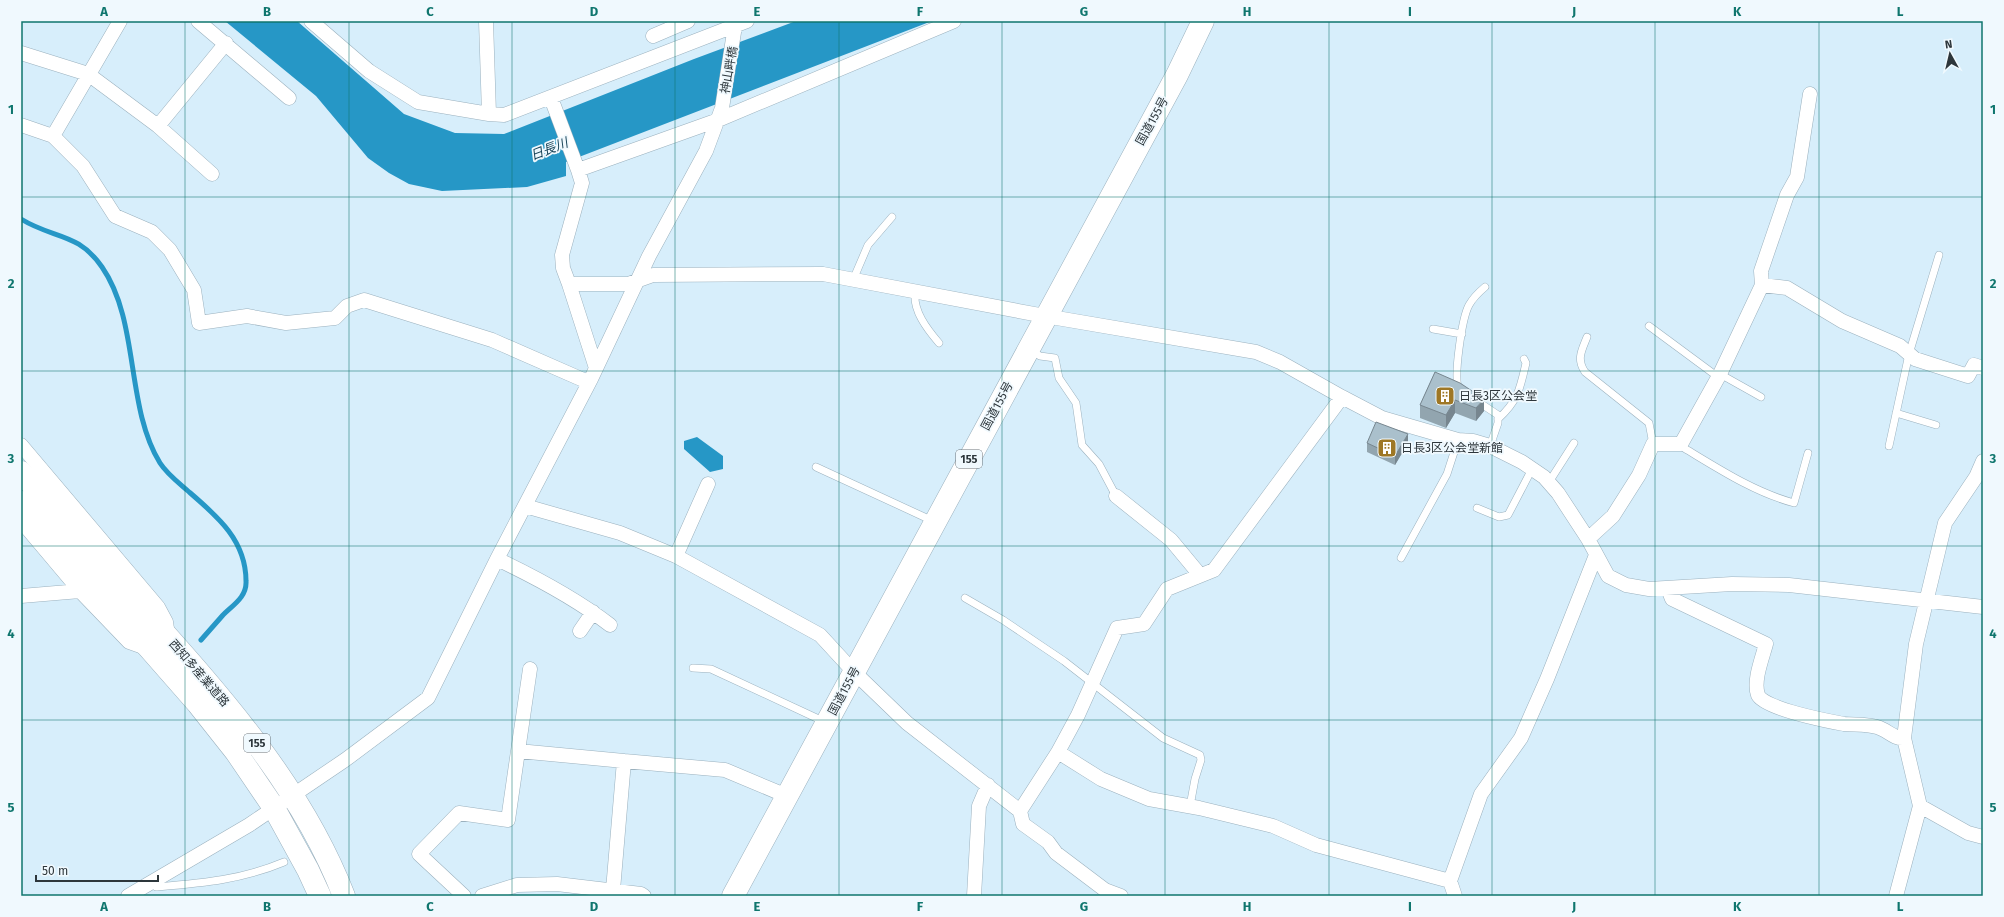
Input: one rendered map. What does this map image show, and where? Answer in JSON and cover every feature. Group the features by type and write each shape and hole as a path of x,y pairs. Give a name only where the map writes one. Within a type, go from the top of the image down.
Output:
{"highway":[{"name":"国道155号","path":"734,896 1045,316 1178,75 1203,21"},
{"name":"西知多産業道路","path":"21,472 132,612 151,650 208,716 236,752 274,808 308,870 320,896"},
{"name":"西知多産業道路","path":"21,502 132,612 168,636 250,734 293,794 311,825 344,896"}],"street":[{"path":"53,136 120,21"},
{"path":"198,21 226,43 289,98"},
{"path":"311,21 369,71 418,102 504,116 552,102 740,26"},
{"path":"486,21 489,114"},
{"path":"653,36 688,21"},
{"path":"578,170 954,21"},
{"name":"神山畔橋","path":"128,896 250,825 293,794 345,760 428,698 497,559 596,368 649,256 706,151 720,114 740,26"},
{"path":"158,126 226,43"},
{"path":"21,53 88,74 158,126 212,174"},
{"path":"1588,540 1613,516 1639,475 1653,444 1681,444 1719,375 1762,285 1761,271 1786,195 1797,177 1810,94"},
{"path":"552,102 582,183 562,255 563,268 596,368"},
{"path":"21,125 53,136 83,166 115,216 152,232 170,250 194,290 199,323 247,316 286,323 336,318 347,306 364,300 492,340 588,382"},
{"path":"569,284 628,284 653,276 822,274 1045,316 1256,352 1280,362 1342,398 1382,418 1458,440 1473,441 1490,446 1522,462 1549,482 1558,493 1588,540 1608,576 1626,585 1649,589 1732,584 1789,585 1983,607"},
{"path":"1762,285 1787,288 1842,321 1900,346 1915,359 1968,376 1974,365 1983,368"},
{"path":"1020,811 1058,752 1093,683 1117,628 1144,624 1167,588 1214,570 1342,398"},
{"path":"21,445 158,607 166,622 168,636"},
{"path":"1896,896 1920,806 1904,738 1916,644 1945,523 1976,477 1983,462"},
{"path":"676,556 708,484"},
{"path":"1116,496 1171,540 1200,575"},
{"path":"525,506 620,533 676,556 820,635 854,672 907,724 1020,811 1023,824 1048,842 1056,853 1105,890 1122,896"},
{"path":"21,520 80,592 129,642 151,650"},
{"path":"1456,896 1450,881 1481,794 1521,738 1547,678 1596,555"},
{"path":"497,559 545,582 593,612 610,625"},
{"path":"1668,589 1672,599 1766,644 1757,686 1758,695 1762,701 1772,706 1826,720 1845,724 1879,727 1897,739 1904,738"},
{"path":"21,596 80,592"},
{"path":"580,631 593,612"},
{"path":"464,896 420,854 459,813 508,820 530,669"},
{"path":"518,751 725,770 787,796"},
{"path":"1058,752 1101,779 1149,799 1190,806 1273,826 1316,845 1450,881"},
{"path":"613,890 624,761"},
{"path":"974,896 978,806 988,785"},
{"path":"1920,806 1968,833 1983,837"},
{"path":"482,896 517,885 557,884 613,890 641,894 644,896"}],"lane":[{"path":"853,280 868,245 892,217"},
{"path":"1889,446 1909,354 1939,255"},
{"path":"1485,287 1469,305 1462,334 1456,377 1458,389 1498,415 1498,423 1490,446"},
{"path":"915,292 914,298 921,318 939,343"},
{"path":"1649,326 1719,375 1761,397"},
{"path":"1433,329 1462,334"},
{"path":"1587,337 1580,356 1580,364 1585,372 1649,423 1653,444"},
{"path":"1028,349 1040,356 1055,358 1059,378 1076,403 1082,445 1099,464 1116,496"},
{"path":"1498,419 1510,409 1519,393 1526,363 1524,359"},
{"path":"1896,413 1936,425"},
{"path":"1401,558 1447,474 1458,440"},
{"path":"1549,482 1574,443"},
{"path":"1681,444 1684,448 1773,498 1794,503 1808,453"},
{"path":"816,467 934,522"},
{"path":"1477,508 1499,517 1508,515 1532,469"},
{"path":"965,598 1003,620 1058,657 1163,738 1200,755 1190,806"},
{"path":"693,668 711,669 818,717 826,723"},
{"path":"152,882 156,887 233,879 260,872 284,862"}],"water":[{"name":"日長川","path":"225,21 297,21 404,114 455,133 504,134 694,59 796,21 932,21 566,162 566,176 527,187 442,191 409,184 389,173 368,158 316,96"},
{"path":"697,437 723,456 723,469 710,472 684,449 684,441"}],"building":[{"path":"1435,372 1460,383 1484,399 1476,408 1455,400 1446,415 1420,405"},
{"path":"1376,422 1408,434 1395,456 1367,443"}],"waterway":[{"path":"21,219 74,242 93,256 102,267 114,289 122,313 142,416 149,440 160,463 173,478 219,520 228,530 241,553 245,566 246,587 244,592 239,600 223,615 201,640"}],"place":[{"name":"日長3区公会堂","path":"1445,396"},
{"name":"日長3区公会堂新館","path":"1387,448"}]}
